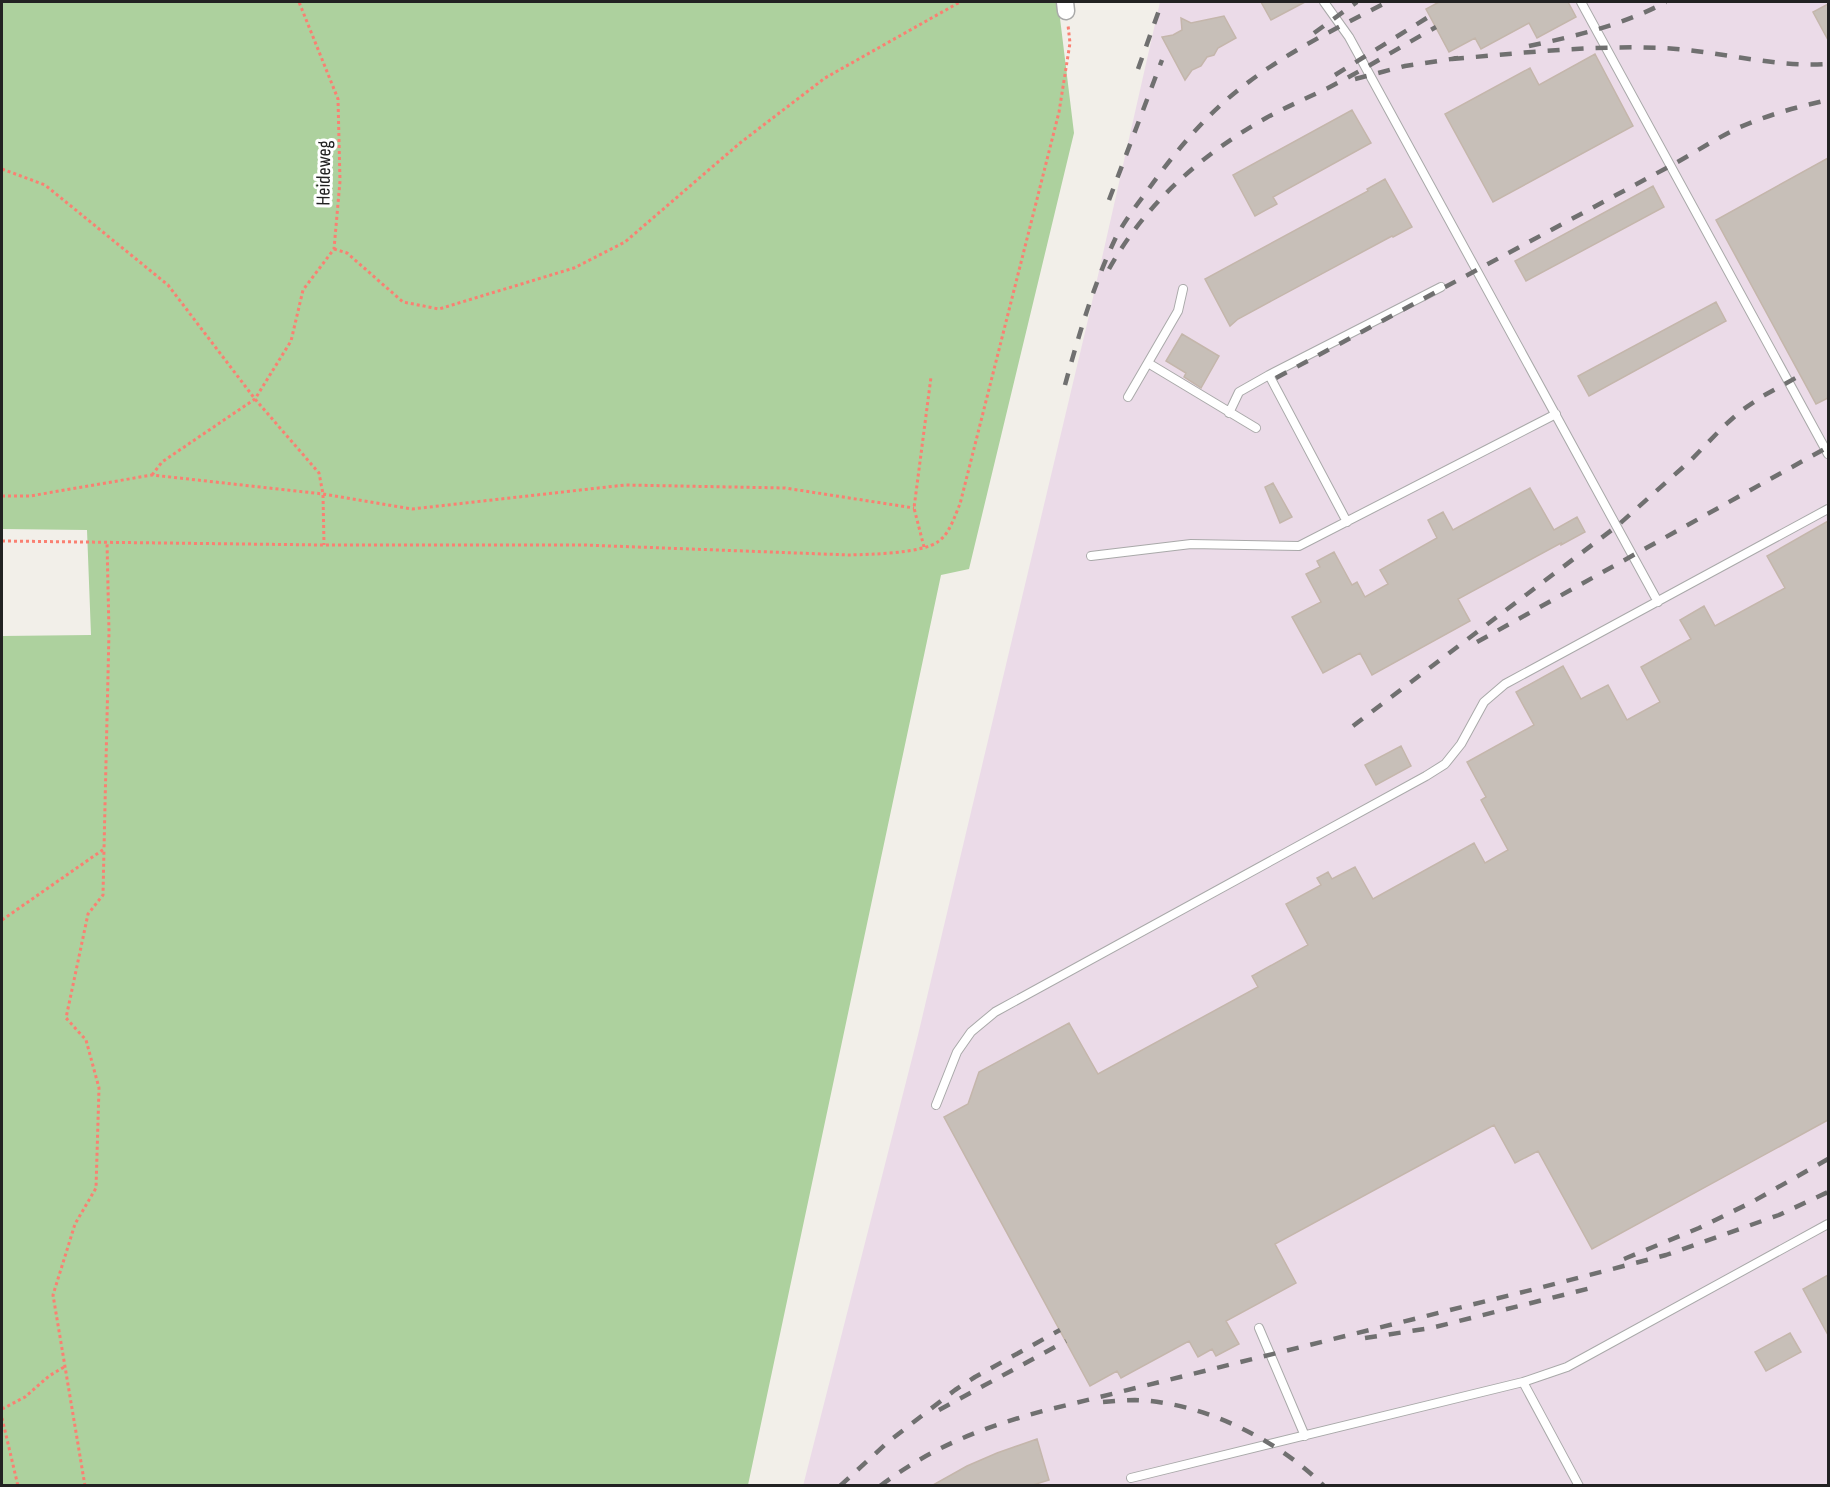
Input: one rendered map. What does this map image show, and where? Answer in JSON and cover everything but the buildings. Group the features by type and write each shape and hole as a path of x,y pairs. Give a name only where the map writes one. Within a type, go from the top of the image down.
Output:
{"lane":[{"path":"1324,2 1349,37 1658,602"},
{"path":"1581,2 1828,454"},
{"path":"1229,413 1239,392 1441,287"},
{"path":"1128,397 1178,310 1183,289"},
{"path":"1148,363 1256,428"},
{"path":"1269,375 1347,522"},
{"path":"1091,556 1191,544 1299,546 1556,414"},
{"path":"936,1105 957,1052 971,1032 994,1012 1426,776 1445,764 1461,744 1484,702 1505,684 1828,509"},
{"path":"1131,1478 1523,1382 1567,1367 1828,1224"},
{"path":"1259,1328 1305,1436"},
{"path":"1523,1382 1579,1485"}],"path":[{"name":"Heideweg","path":"299,2 338,99 340,181 334,249"},
{"path":"152,475 162,462 255,399 291,341 303,290 334,249 347,253 403,302 440,309 574,268 625,242 740,143 825,78 960,2"},
{"path":"2,541 585,545 850,555 890,553 924,547 939,541 948,530 960,504 1059,112 1070,43 1066,6"},
{"path":"2,169 45,185 168,285 255,399 319,473 323,494 324,545"},
{"path":"924,547 914,508 931,376"},
{"path":"2,496 30,496 152,475 323,494 412,509 625,485 785,488 914,508"},
{"path":"86,1485 52,1295 75,1224 96,1188 99,1088 86,1040 66,1018 88,914 103,895 108,632 107,542"},
{"path":"2,920 104,849"},
{"path":"2,1409 26,1397 49,1376 65,1366"},
{"path":"2,1418 18,1485"}],"shaded area":[{"path":"1160,2 1828,2 1828,1485 803,1486 918,1035 1087,324"}],"green space":[{"path":"2,2 1058,2 1074,133 969,569 941,575 748,1485 2,1485 2,636 91,635 87,530 2,529"}],"railway":[{"path":"1138,69 1162,2"},
{"path":"1314,33 1357,2"},
{"path":"1065,385 1094,290 1117,235 1179,149 1217,108 1262,72 1315,40 1387,2"},
{"path":"1529,46 1582,34 1633,17 1666,2"},
{"path":"1335,75 1430,16"},
{"path":"1109,269 1123,245 1140,223 1158,202 1198,164 1242,132 1266,118 1342,81 1436,27"},
{"path":"1452,59 1556,50 1635,47 1681,49 1808,65 1828,64"},
{"path":"1355,79 1405,66 1458,58"},
{"path":"1109,200 1162,60"},
{"path":"1276,378 1729,132 1771,115 1828,100"},
{"path":"1353,726 1617,526 1690,461 1742,410 1801,375"},
{"path":"1477,642 1828,447"},
{"path":"1624,1259 1699,1228 1752,1202 1828,1159"},
{"path":"880,1486 919,1460 958,1440 1020,1418 1666,1255 1779,1215 1828,1192"},
{"path":"1365,1338 1431,1328 1599,1286"},
{"path":"840,1486 888,1442 955,1390 1060,1330"},
{"path":"939,1410 1066,1341"},
{"path":"1103,1402 1135,1400 1160,1402 1212,1416 1237,1426 1284,1453 1324,1486"}]}
